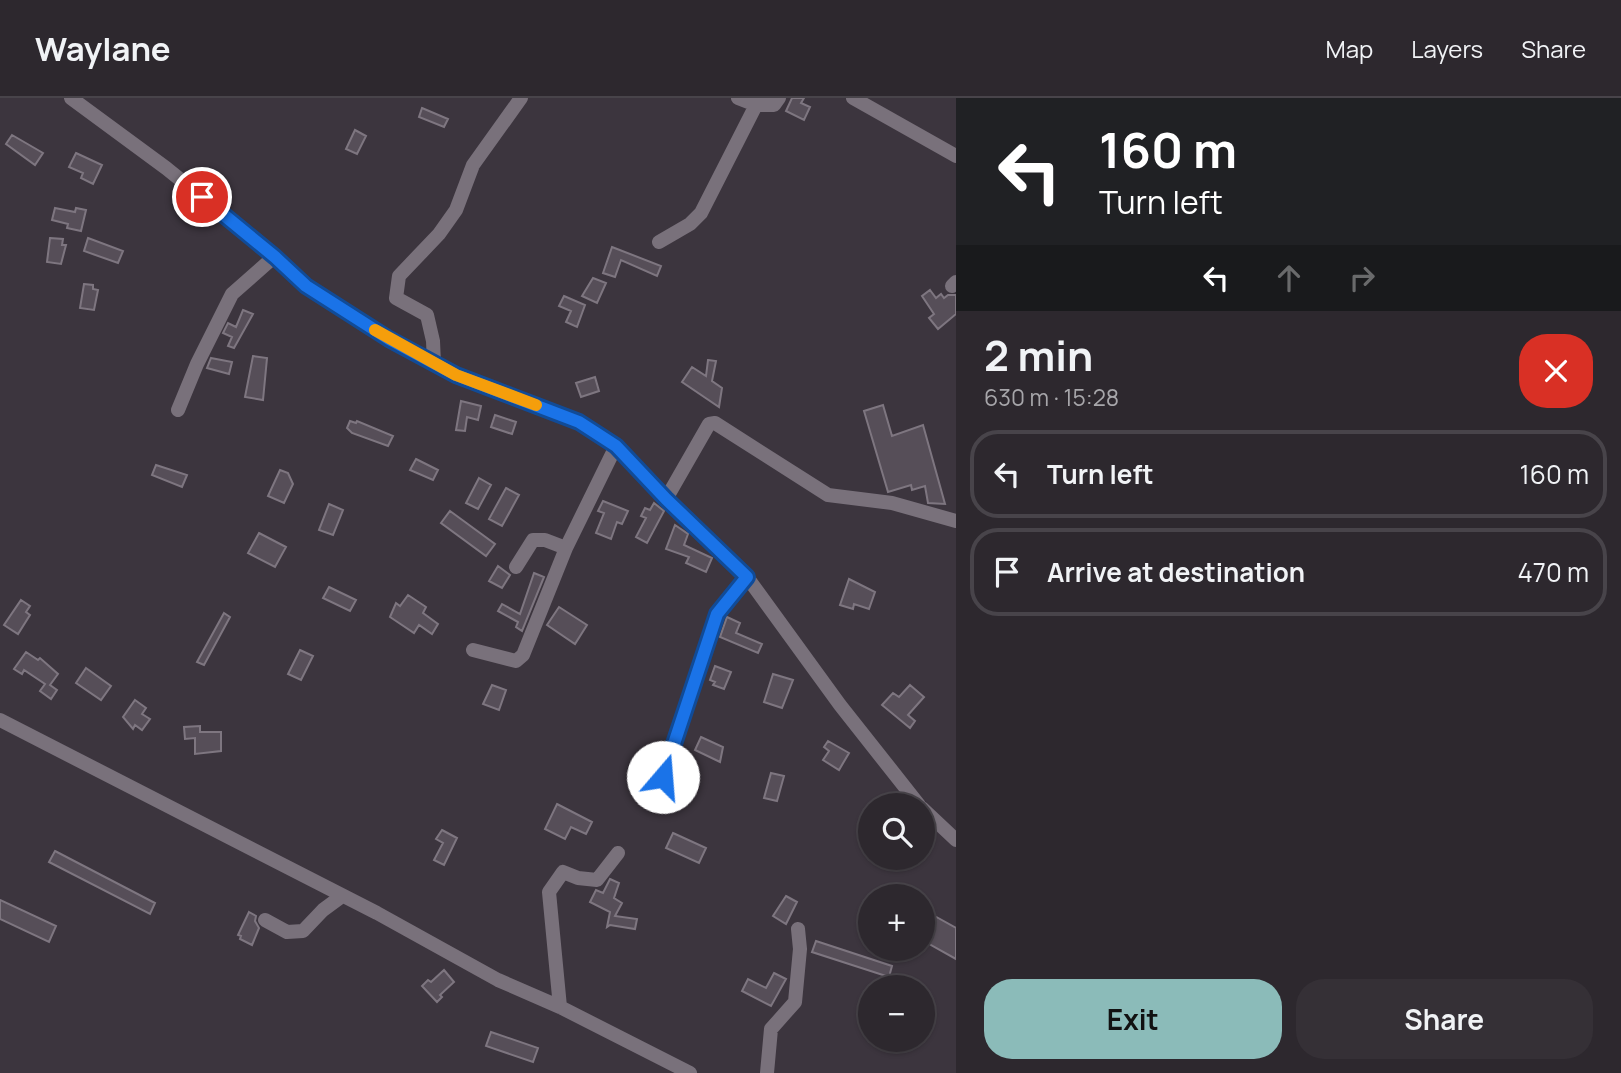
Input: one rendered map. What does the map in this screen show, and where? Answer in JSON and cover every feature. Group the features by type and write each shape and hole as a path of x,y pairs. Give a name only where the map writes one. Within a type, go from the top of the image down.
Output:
{"street":[{"path":"71,98 166,168 275,257 306,286 389,339 456,375 579,422 616,446 666,499 747,577 840,705 909,793"},
{"path":"434,363 433,341 427,315 396,298 399,276 439,234 456,210 473,165 521,98"},
{"path":"738,98 756,105 774,105 779,98"},
{"path":"853,98 956,156"},
{"path":"659,242 690,224 701,213 756,105"},
{"path":"178,410 228,301 275,257"},
{"path":"666,499 709,424 715,423 828,495 922,510 956,521"},
{"path":"473,650 516,661 523,655 566,548 616,446"},
{"path":"516,567 533,540 545,540 566,548"},
{"path":"663,777 717,614 747,577"},
{"path":"0,720 342,896 498,980 560,1007 690,1073"},
{"path":"935,821 956,840"},
{"path":"560,1007 549,892 562,872 578,878 597,880 618,853"},
{"path":"265,920 288,932 303,932 323,910 342,896"},
{"path":"767,1073 771,1028 795,1002 800,948 798,929"}],"building":[{"path":"792,98 804,98 801,103 810,107 804,120 786,111"},
{"path":"422,108 448,119 444,127 419,117"},
{"path":"355,130 366,136 357,154 346,149"},
{"path":"12,135 43,153 35,165 6,144"},
{"path":"76,153 102,165 93,184 81,178 83,173 69,167"},
{"path":"55,208 75,212 76,208 86,210 81,231 67,228 68,224 52,220"},
{"path":"50,238 63,239 62,245 66,245 61,264 47,262"},
{"path":"88,238 123,251 118,263 84,251"},
{"path":"612,247 661,266 657,276 621,260 615,277 603,273"},
{"path":"593,278 606,283 597,303 582,296"},
{"path":"84,284 93,285 93,289 98,290 94,310 80,308"},
{"path":"930,290 936,298 941,294 944,298 956,295 956,314 938,329 929,318 934,314 922,296"},
{"path":"564,296 585,305 577,327 566,322 571,311 559,306"},
{"path":"243,310 253,314 234,348 228,346 232,337 223,333 228,323 236,327"},
{"path":"253,356 267,358 263,400 245,397"},
{"path":"211,358 232,362 229,374 207,368"},
{"path":"708,360 716,361 712,381 722,388 719,407 682,382 692,367 706,376"},
{"path":"595,377 599,391 581,397 576,383"},
{"path":"461,401 481,406 478,420 467,417 465,431 456,430"},
{"path":"883,405 892,436 923,425 945,504 928,503 925,486 912,490 911,485 888,492 864,411"},
{"path":"495,415 516,422 512,434 491,427"},
{"path":"350,421 357,421 393,436 388,446 352,433 347,428"},
{"path":"416,459 438,470 433,480 410,470"},
{"path":"156,465 187,475 182,487 152,475"},
{"path":"280,470 288,473 293,484 284,503 268,496"},
{"path":"479,478 491,485 478,509 466,503"},
{"path":"506,488 519,495 502,526 489,519"},
{"path":"603,501 628,511 622,524 617,522 611,539 596,533 604,513 598,511"},
{"path":"654,503 664,511 647,543 636,537 646,518 641,516 645,508 650,510"},
{"path":"329,504 343,510 333,535 319,530"},
{"path":"450,511 495,544 486,556 441,523"},
{"path":"675,525 688,534 684,545 712,558 706,572 686,563 689,557 666,549"},
{"path":"259,533 286,547 275,567 248,553"},
{"path":"498,566 510,575 502,588 489,581"},
{"path":"534,573 544,577 522,631 516,627 518,622 498,611 502,604 520,614"},
{"path":"849,579 875,592 869,609 854,604 853,609 840,605"},
{"path":"329,587 356,600 350,611 323,598"},
{"path":"408,595 426,607 423,613 438,624 432,634 419,625 414,633 390,617 396,603 400,606"},
{"path":"21,600 30,606 26,612 30,615 18,634 4,625"},
{"path":"559,607 587,625 575,644 547,625"},
{"path":"224,613 230,617 204,665 197,662"},
{"path":"727,617 740,623 736,633 762,644 758,653 720,637"},
{"path":"300,650 313,656 301,680 288,674"},
{"path":"26,652 38,660 40,658 58,674 50,685 57,690 51,699 40,691 45,684 24,670 22,674 14,669"},
{"path":"715,666 731,672 724,689 713,685 715,682 710,680"},
{"path":"86,668 111,686 101,700 76,683"},
{"path":"773,674 793,680 782,708 764,702"},
{"path":"492,685 506,690 499,710 483,704"},
{"path":"910,685 924,697 908,715 915,721 910,728 882,705 893,693 899,697"},
{"path":"135,700 146,708 142,714 150,719 142,730 135,725 133,729 123,717"},
{"path":"200,726 200,732 221,732 221,751 195,754 195,738 185,739 184,727"},
{"path":"701,737 723,747 720,762 695,750"},
{"path":"828,741 849,753 839,770 823,760 829,751 824,747"},
{"path":"771,773 784,776 777,801 764,798"},
{"path":"649,784 661,787 657,809 639,804 642,795 646,796"},
{"path":"557,804 592,822 586,834 571,827 565,839 545,829"},
{"path":"442,830 457,838 444,865 434,860 443,843 436,839"},
{"path":"673,833 706,848 699,863 666,848"},
{"path":"55,851 155,903 150,914 49,862"},
{"path":"610,879 619,883 614,898 622,903 615,916 637,919 635,929 610,925 607,927 610,912 590,902 596,890 603,893"},
{"path":"786,896 797,902 786,924 773,916"},
{"path":"0,900 56,926 49,942 0,919"},
{"path":"249,912 256,916 255,921 259,928 252,945 238,935"},
{"path":"935,916 956,928 956,959 935,947"},
{"path":"816,941 858,955 858,961 877,961 892,966 890,975 883,975 812,952"},
{"path":"444,970 454,982 440,995 442,997 437,1002 422,986"},
{"path":"774,973 786,979 771,1006 742,991 748,979 766,988"},
{"path":"491,1032 538,1048 533,1062 486,1046"}],"slow traffic":[{"path":"375,330 456,375 536,405"}],"route":[{"path":"202,197 306,286 389,339 456,375 579,422 616,446 666,499 747,577 717,614 663,777"}]}
